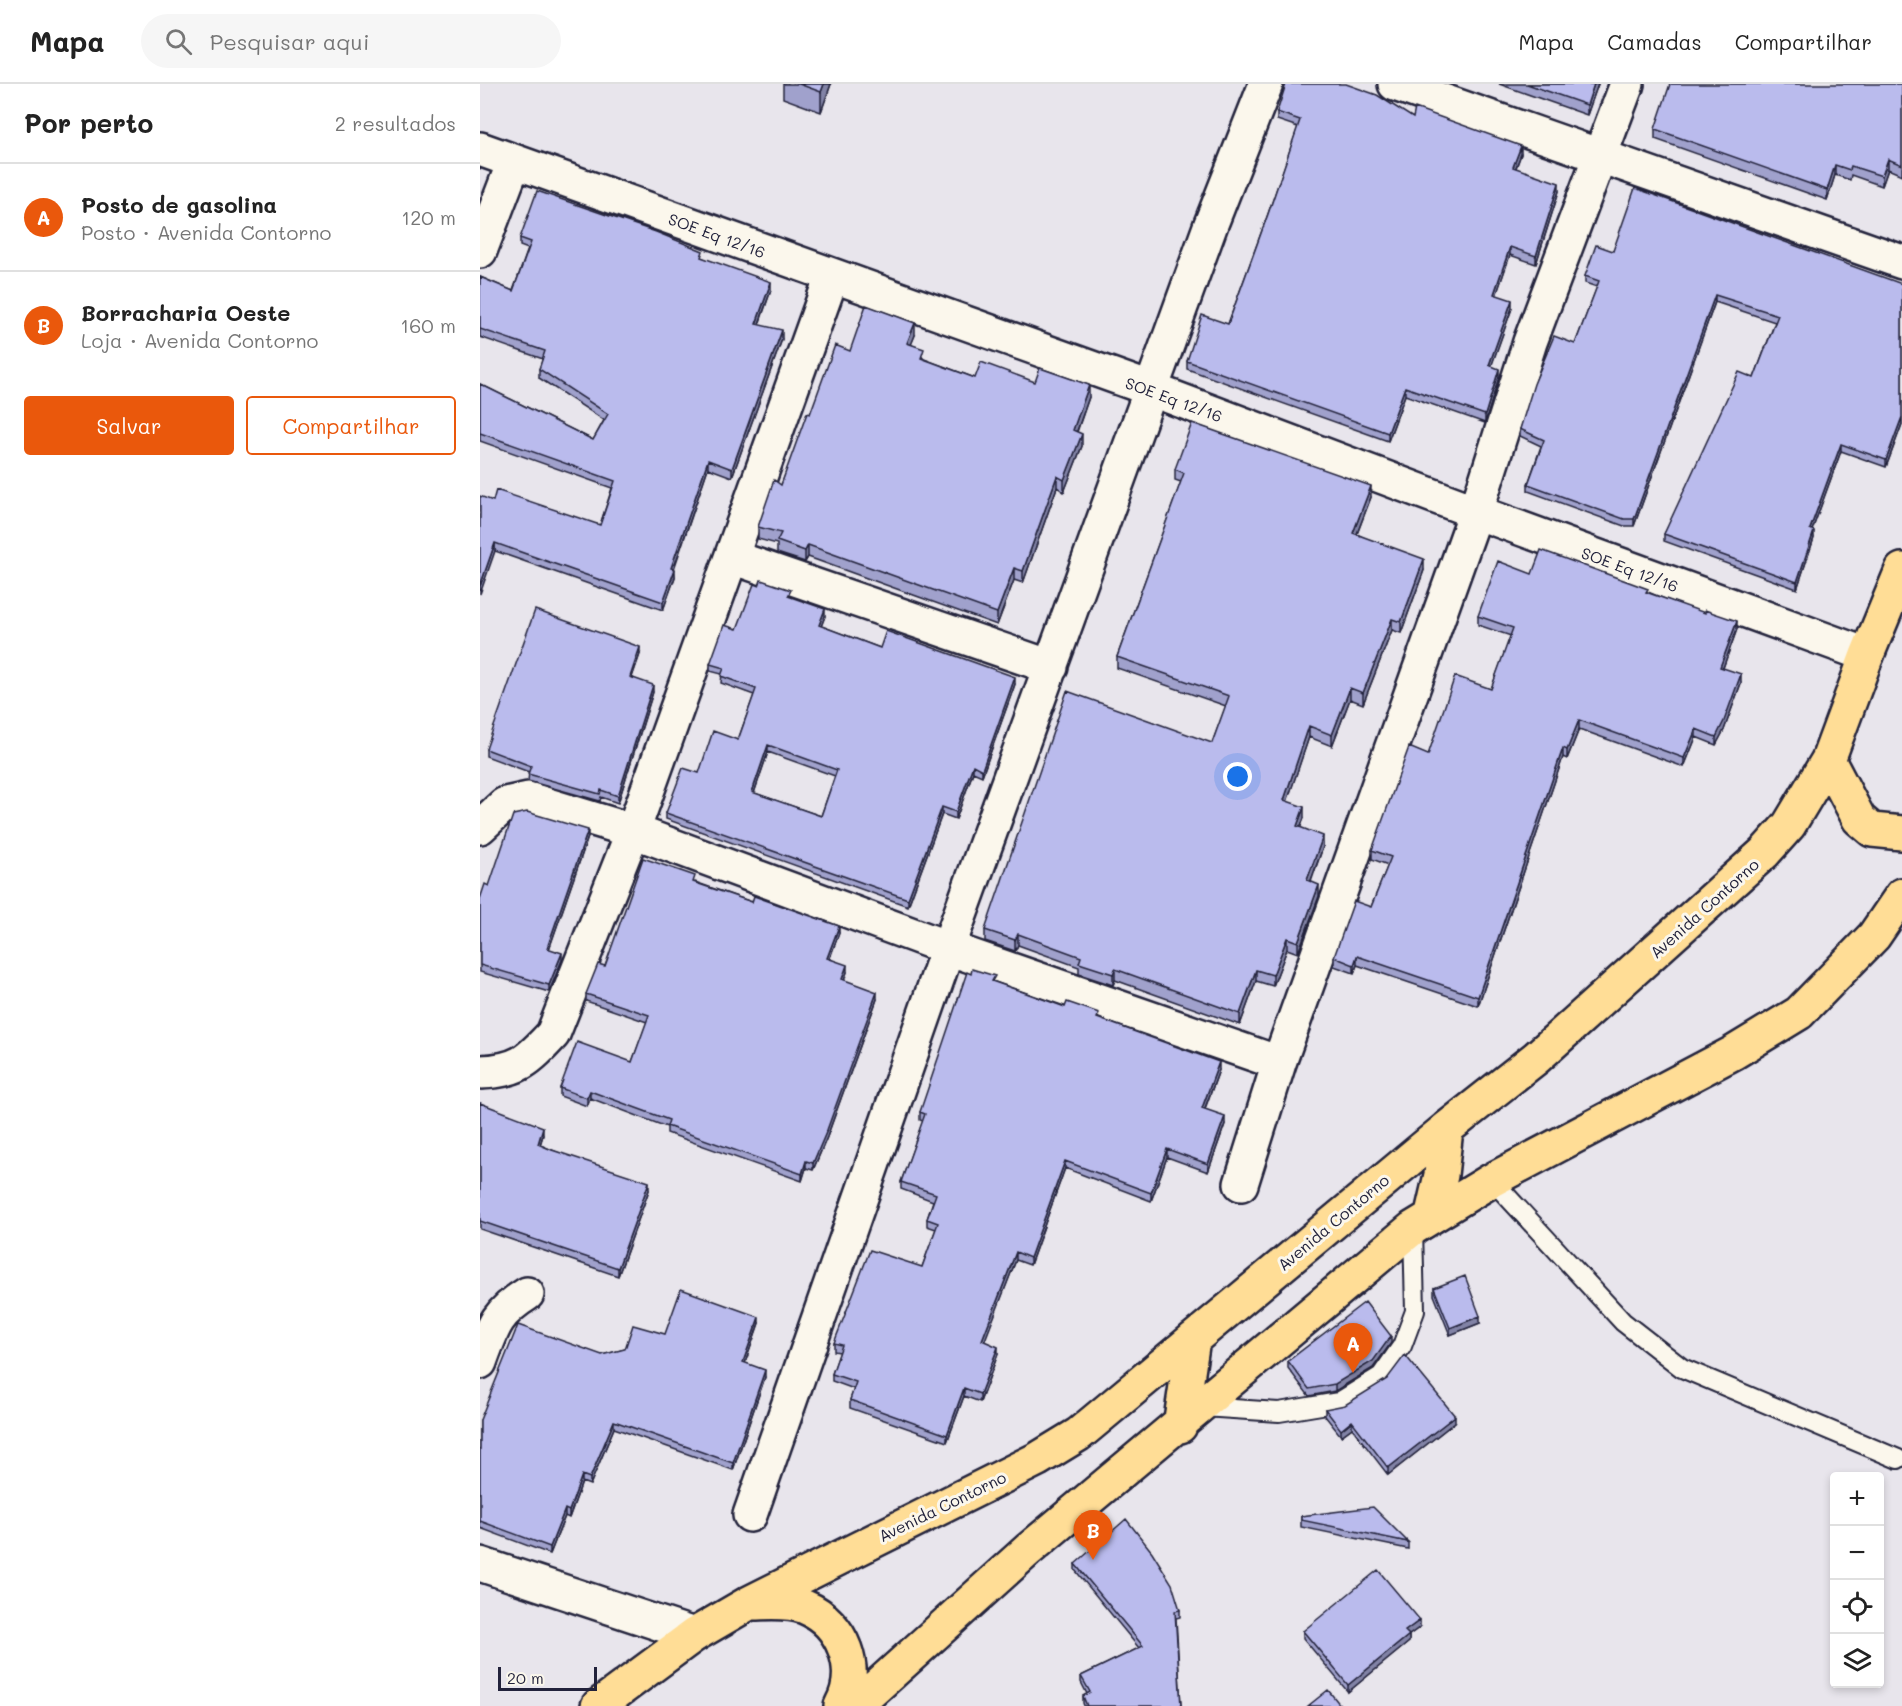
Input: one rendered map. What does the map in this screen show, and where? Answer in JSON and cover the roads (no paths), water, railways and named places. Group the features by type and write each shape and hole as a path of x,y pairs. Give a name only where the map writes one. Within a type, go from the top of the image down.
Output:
{"main road":[{"name":"Avenida Contorno","path":"598,1706 694,1635 749,1603 1038,1459 1079,1434 1446,1129 1536,1058 1764,854 1789,825 1828,760 1902,570"},
{"path":"1828,760 1859,819 1872,830 1902,833"},
{"path":"855,1706 1028,1550 1423,1221 1492,1180 1733,1053 1799,1013 1874,936 1902,896"},
{"path":"1423,1221 1441,1175 1446,1129"},
{"path":"1191,1416 1193,1339"},
{"path":"749,1603 805,1606 821,1617 839,1637 848,1651 851,1670 841,1706"}],"street":[{"path":"750,1515 948,948 1153,390 1211,224 1266,84"},
{"path":"1395,84 1902,262"},
{"path":"1241,1184 1279,1063 1476,512 1530,342 1627,84"},
{"name":"SOE Eq 12/16","path":"480,149 1153,390 1476,512 1867,655"},
{"path":"480,251 514,162"},
{"path":"480,1072 506,1071 532,1056 553,1034 633,831 832,276"},
{"path":"732,557 1051,667"},
{"path":"480,827 505,804 528,799 633,831 948,948 1279,1063"},
{"path":"480,1362 495,1324 506,1307 527,1294"},
{"path":"480,1564 694,1635"}],"lane":[{"path":"1492,1180 1623,1322 1682,1368 1898,1459"},
{"path":"1191,1416 1279,1412 1339,1402 1381,1376 1402,1346 1415,1311 1423,1221"}],"place":[{"name":"Posto de gasolina","path":"1353,1373"},
{"name":"Borracharia Oeste","path":"1093,1560"}]}
